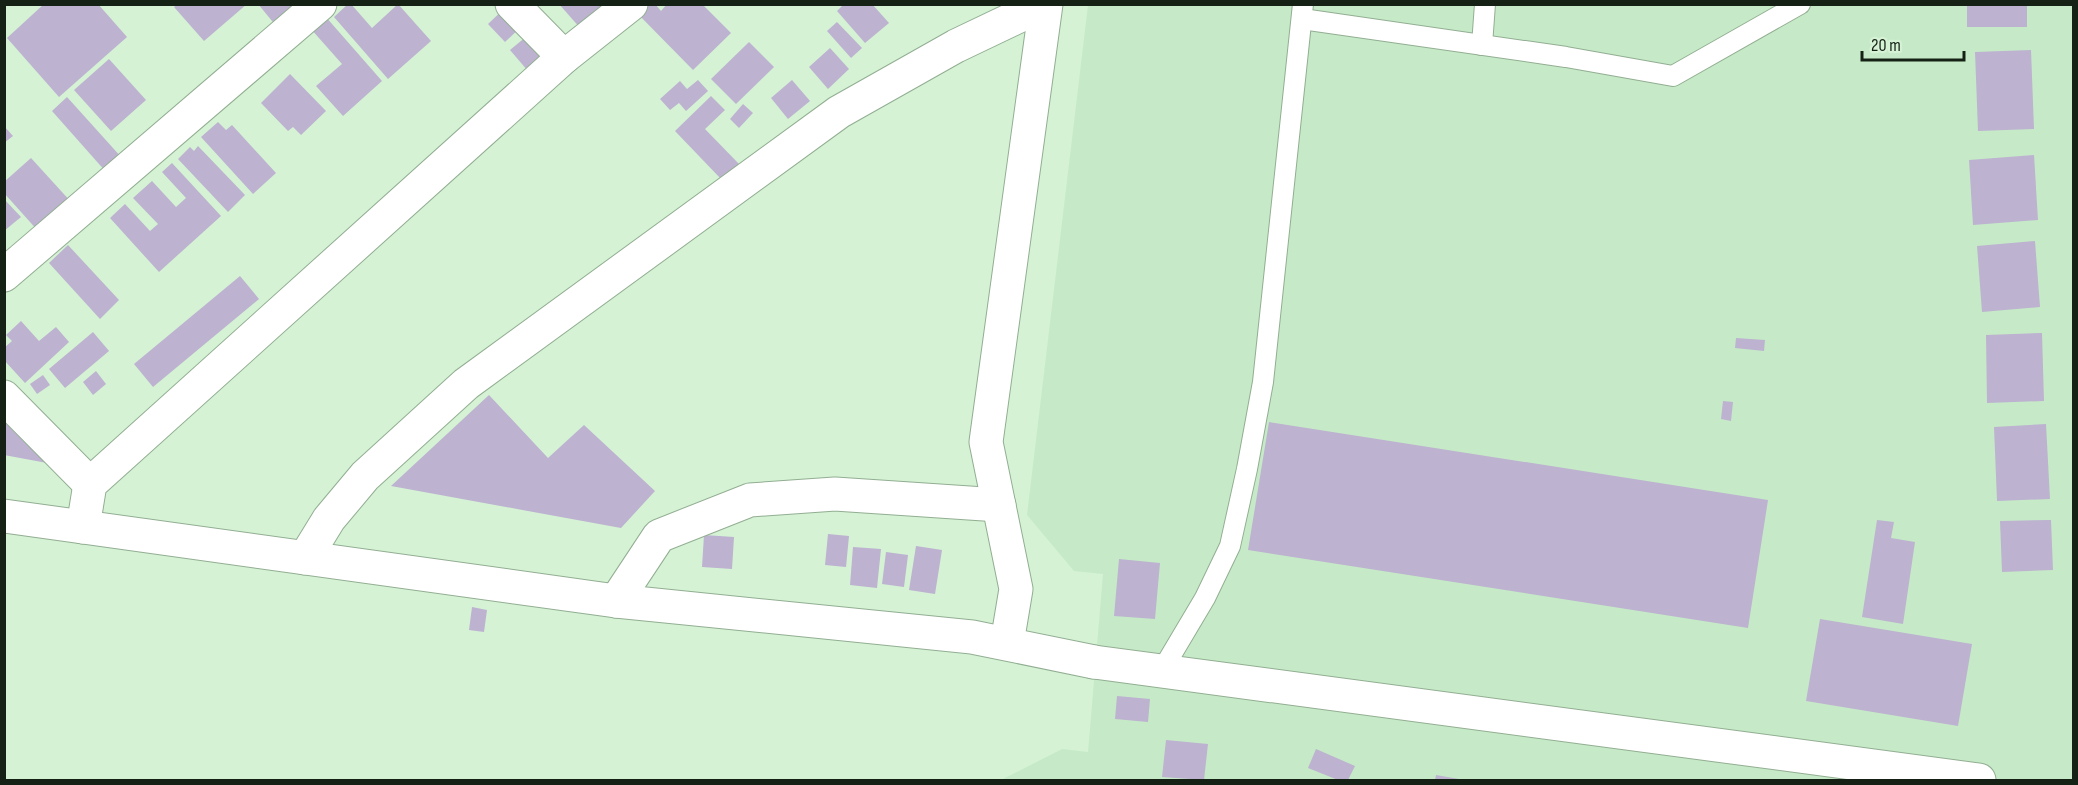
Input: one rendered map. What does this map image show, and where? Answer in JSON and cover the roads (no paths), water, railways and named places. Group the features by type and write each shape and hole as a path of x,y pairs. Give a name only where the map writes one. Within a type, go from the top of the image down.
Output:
{"street":[{"path":"4,275 320,4"},
{"path":"513,4 564,57"},
{"path":"83,527 90,484 564,57 631,4"},
{"path":"1007,643 1016,589 986,442 1045,4"},
{"path":"305,558 329,519 365,476 466,384 839,112 956,46 1045,4"},
{"path":"4,397 90,484"},
{"path":"616,601 659,536 750,500 835,494 999,504"},
{"path":"4,516 616,601 972,637 1094,662 1161,672 1979,780"}],"lane":[{"path":"1482,45 1485,4"},
{"path":"1161,672 1205,598 1230,546 1247,469 1263,382 1302,12 1482,45 1673,76 1800,4"}]}
